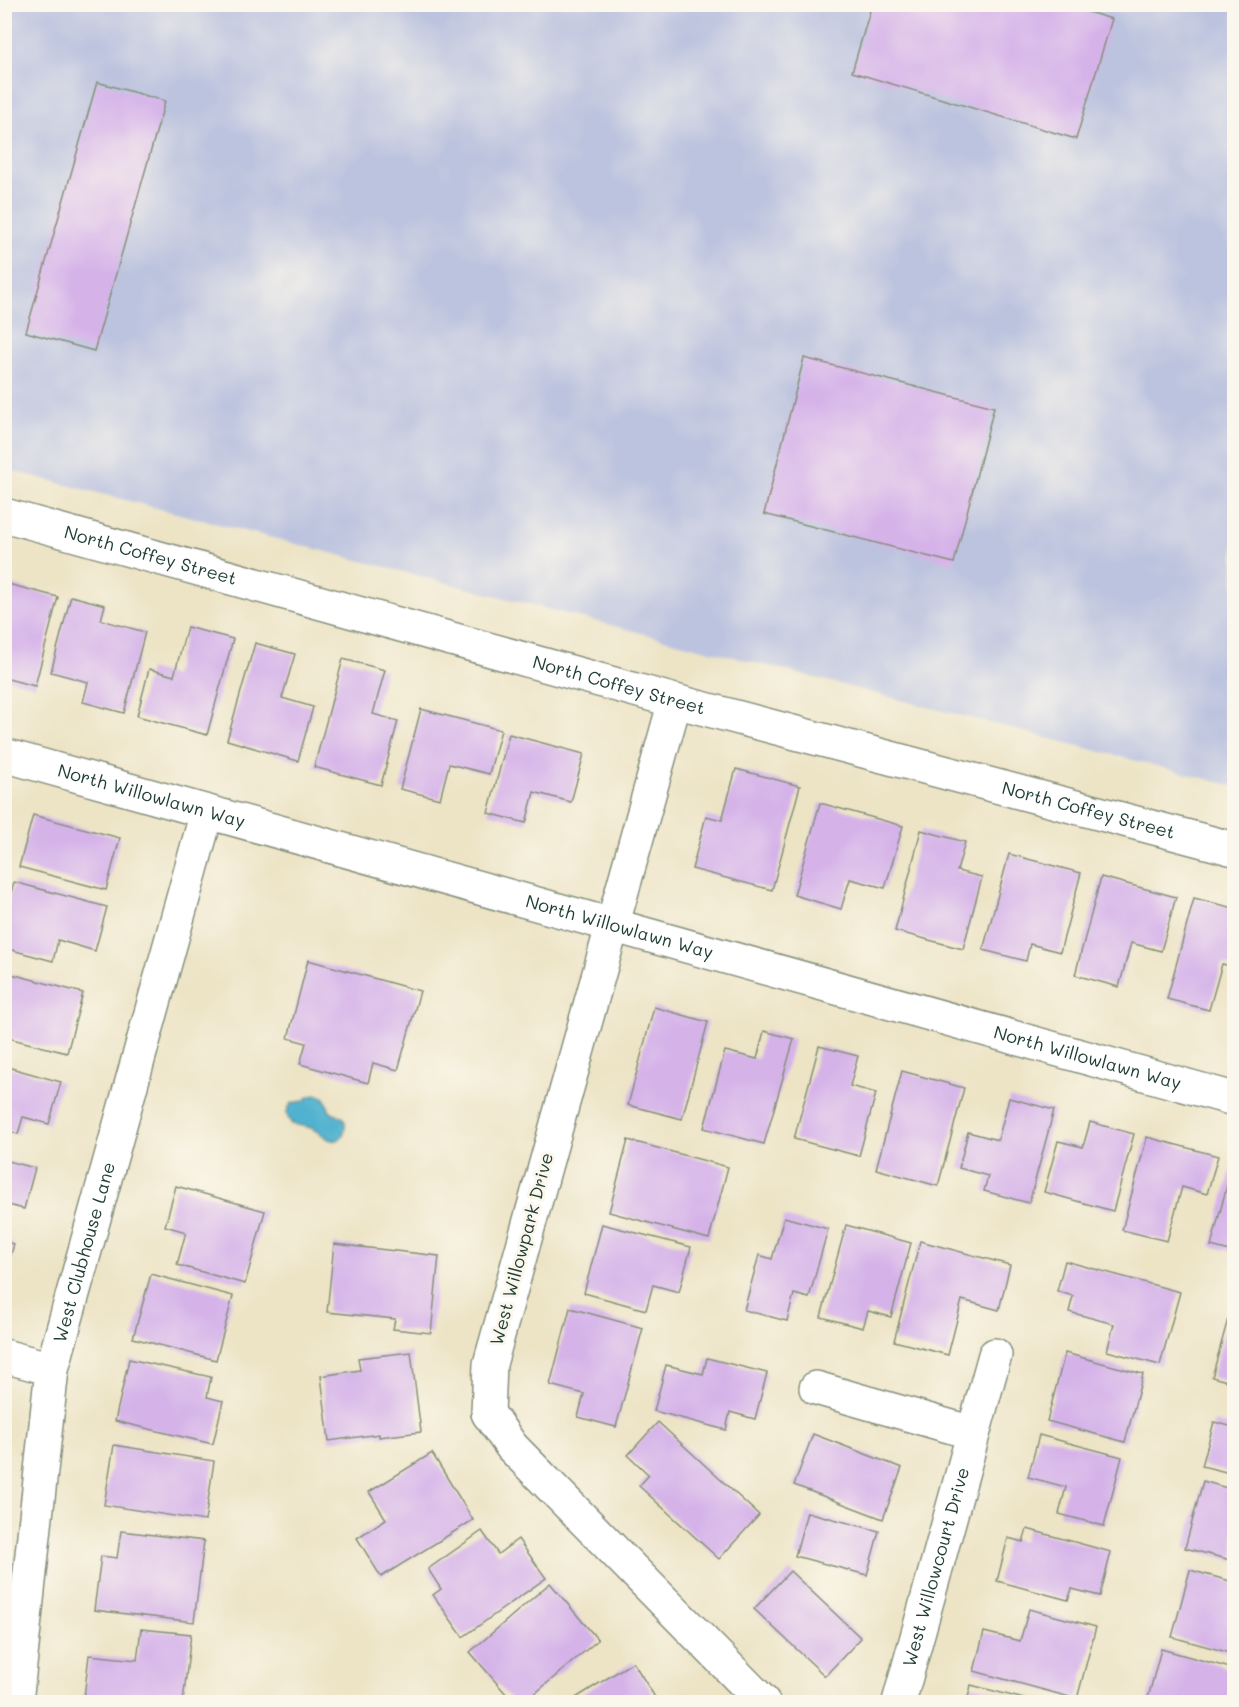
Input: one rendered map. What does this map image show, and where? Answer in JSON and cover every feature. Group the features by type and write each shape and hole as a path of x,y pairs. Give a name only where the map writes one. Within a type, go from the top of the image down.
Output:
{"street":[{"name":"North Coffey Street","path":"4,515 675,701 1234,849"},
{"name":"West Willowpark Drive","path":"675,701 490,1364 488,1413 512,1447 763,1702"},
{"name":"North Willowlawn Way","path":"4,755 1234,1099"},
{"name":"West Clubhouse Lane","path":"16,1702 52,1369 207,812"},
{"name":"West Willowcourt Drive","path":"899,1702 995,1355"},
{"path":"4,1356 52,1369"},
{"path":"816,1388 973,1433"}],"shaded area":[{"path":"4,5 1234,5 1234,786 5,469"}],"water":[{"path":"318,1095 325,1098 330,1112 344,1118 344,1131 338,1140 329,1139 311,1128 292,1124 288,1118 287,1111 292,1103"}],"building":[{"path":"872,4 1061,4 1112,19 1076,139 852,72"},
{"path":"97,82 165,101 94,351 26,332"},
{"path":"804,358 994,407 954,563 764,514"},
{"path":"4,583 58,597 35,686 4,678"},
{"path":"71,596 105,605 101,620 145,632 124,713 83,702 88,682 51,672"},
{"path":"187,627 233,639 207,735 137,716 149,669 174,676"},
{"path":"255,643 295,654 282,698 313,707 298,761 227,740"},
{"path":"343,659 385,670 373,714 398,721 381,785 314,767"},
{"path":"421,709 501,730 489,774 449,764 440,799 400,789"},
{"path":"509,734 584,754 571,802 534,792 526,823 488,813"},
{"path":"736,769 800,786 772,890 692,869 706,816 722,820"},
{"path":"820,803 903,826 885,888 850,879 841,909 794,895"},
{"path":"33,815 120,838 106,890 19,867"},
{"path":"921,830 965,842 957,871 982,877 963,949 895,931"},
{"path":"1009,854 1081,873 1060,952 1030,944 1026,961 983,950"},
{"path":"1101,877 1176,897 1161,951 1131,943 1119,987 1075,975"},
{"path":"14,882 107,907 95,951 58,940 53,961 4,948 4,917"},
{"path":"1194,898 1234,908 1234,967 1222,964 1209,1010 1167,999"},
{"path":"308,960 420,991 398,1070 373,1063 368,1083 300,1064 306,1043 288,1038"},
{"path":"4,972 83,993 67,1053 4,1037"},
{"path":"654,1007 708,1022 682,1119 628,1105"},
{"path":"764,1031 794,1039 764,1144 704,1128 725,1051 757,1059"},
{"path":"819,1046 858,1056 850,1086 876,1093 859,1156 794,1139"},
{"path":"4,1066 61,1082 49,1124 23,1117 18,1134 4,1130"},
{"path":"902,1071 964,1088 938,1186 876,1169"},
{"path":"1009,1098 1054,1110 1029,1203 984,1191 988,1176 959,1168 968,1132 998,1140"},
{"path":"1090,1122 1134,1134 1113,1211 1044,1192 1058,1141 1083,1147"},
{"path":"1147,1137 1218,1156 1207,1194 1182,1187 1167,1241 1122,1230"},
{"path":"628,1140 728,1167 709,1239 609,1212"},
{"path":"1234,1159 1234,1252 1211,1246"},
{"path":"4,1160 35,1168 24,1209 4,1204"},
{"path":"176,1186 265,1211 245,1284 177,1265 186,1232 165,1226"},
{"path":"784,1217 828,1229 809,1298 794,1294 787,1321 744,1310 759,1255 772,1259"},
{"path":"602,1224 691,1247 679,1292 653,1285 646,1310 584,1293"},
{"path":"846,1225 911,1243 891,1317 868,1311 863,1328 821,1317"},
{"path":"920,1241 1010,1265 999,1310 962,1300 948,1355 894,1341"},
{"path":"4,1242 14,1244 5,1277 4,1277"},
{"path":"334,1244 439,1256 431,1333 393,1329 395,1319 327,1312"},
{"path":"1065,1261 1180,1292 1160,1365 1107,1351 1114,1324 1069,1312 1073,1296 1057,1291"},
{"path":"151,1274 233,1296 216,1360 133,1338"},
{"path":"570,1308 643,1328 616,1427 578,1417 584,1394 550,1385"},
{"path":"1228,1319 1234,1321 1234,1383 1212,1377"},
{"path":"411,1352 421,1432 379,1437 379,1434 329,1441 321,1376 360,1370 358,1358"},
{"path":"1065,1353 1143,1374 1125,1442 1047,1421"},
{"path":"707,1358 767,1373 755,1419 730,1412 726,1430 654,1411 666,1365 703,1374"},
{"path":"129,1359 211,1377 207,1397 223,1401 213,1444 115,1421"},
{"path":"658,1422 759,1515 719,1559 639,1486 649,1475 628,1455"},
{"path":"1214,1422 1234,1427 1234,1474 1202,1466"},
{"path":"813,1434 902,1468 883,1519 794,1485"},
{"path":"1039,1435 1122,1457 1104,1526 1059,1514 1066,1487 1028,1477"},
{"path":"114,1445 214,1461 205,1521 104,1505"},
{"path":"432,1453 473,1520 381,1577 357,1538 386,1519 369,1492"},
{"path":"1203,1481 1234,1490 1234,1561 1185,1548"},
{"path":"807,1512 879,1531 867,1575 795,1556"},
{"path":"1027,1529 1111,1552 1100,1596 1072,1589 1068,1600 997,1581 1008,1538 1023,1542"},
{"path":"121,1531 204,1541 194,1622 94,1610 101,1556 117,1558"},
{"path":"482,1531 498,1554 518,1539 546,1578 463,1637 433,1595 441,1589 428,1569"},
{"path":"1190,1570 1234,1582 1234,1654 1172,1637"},
{"path":"790,1571 861,1638 825,1676 754,1609"},
{"path":"550,1583 598,1640 525,1702 513,1702 470,1652"},
{"path":"1029,1609 1096,1627 1077,1699 974,1671 984,1632 1020,1641"},
{"path":"141,1629 191,1634 183,1702 132,1702 84,1697 89,1655 137,1660"},
{"path":"1161,1649 1234,1669 1234,1686 1230,1702 1147,1702"},
{"path":"633,1662 658,1702 571,1701"},
{"path":"971,1685 1035,1702 967,1702"}]}
